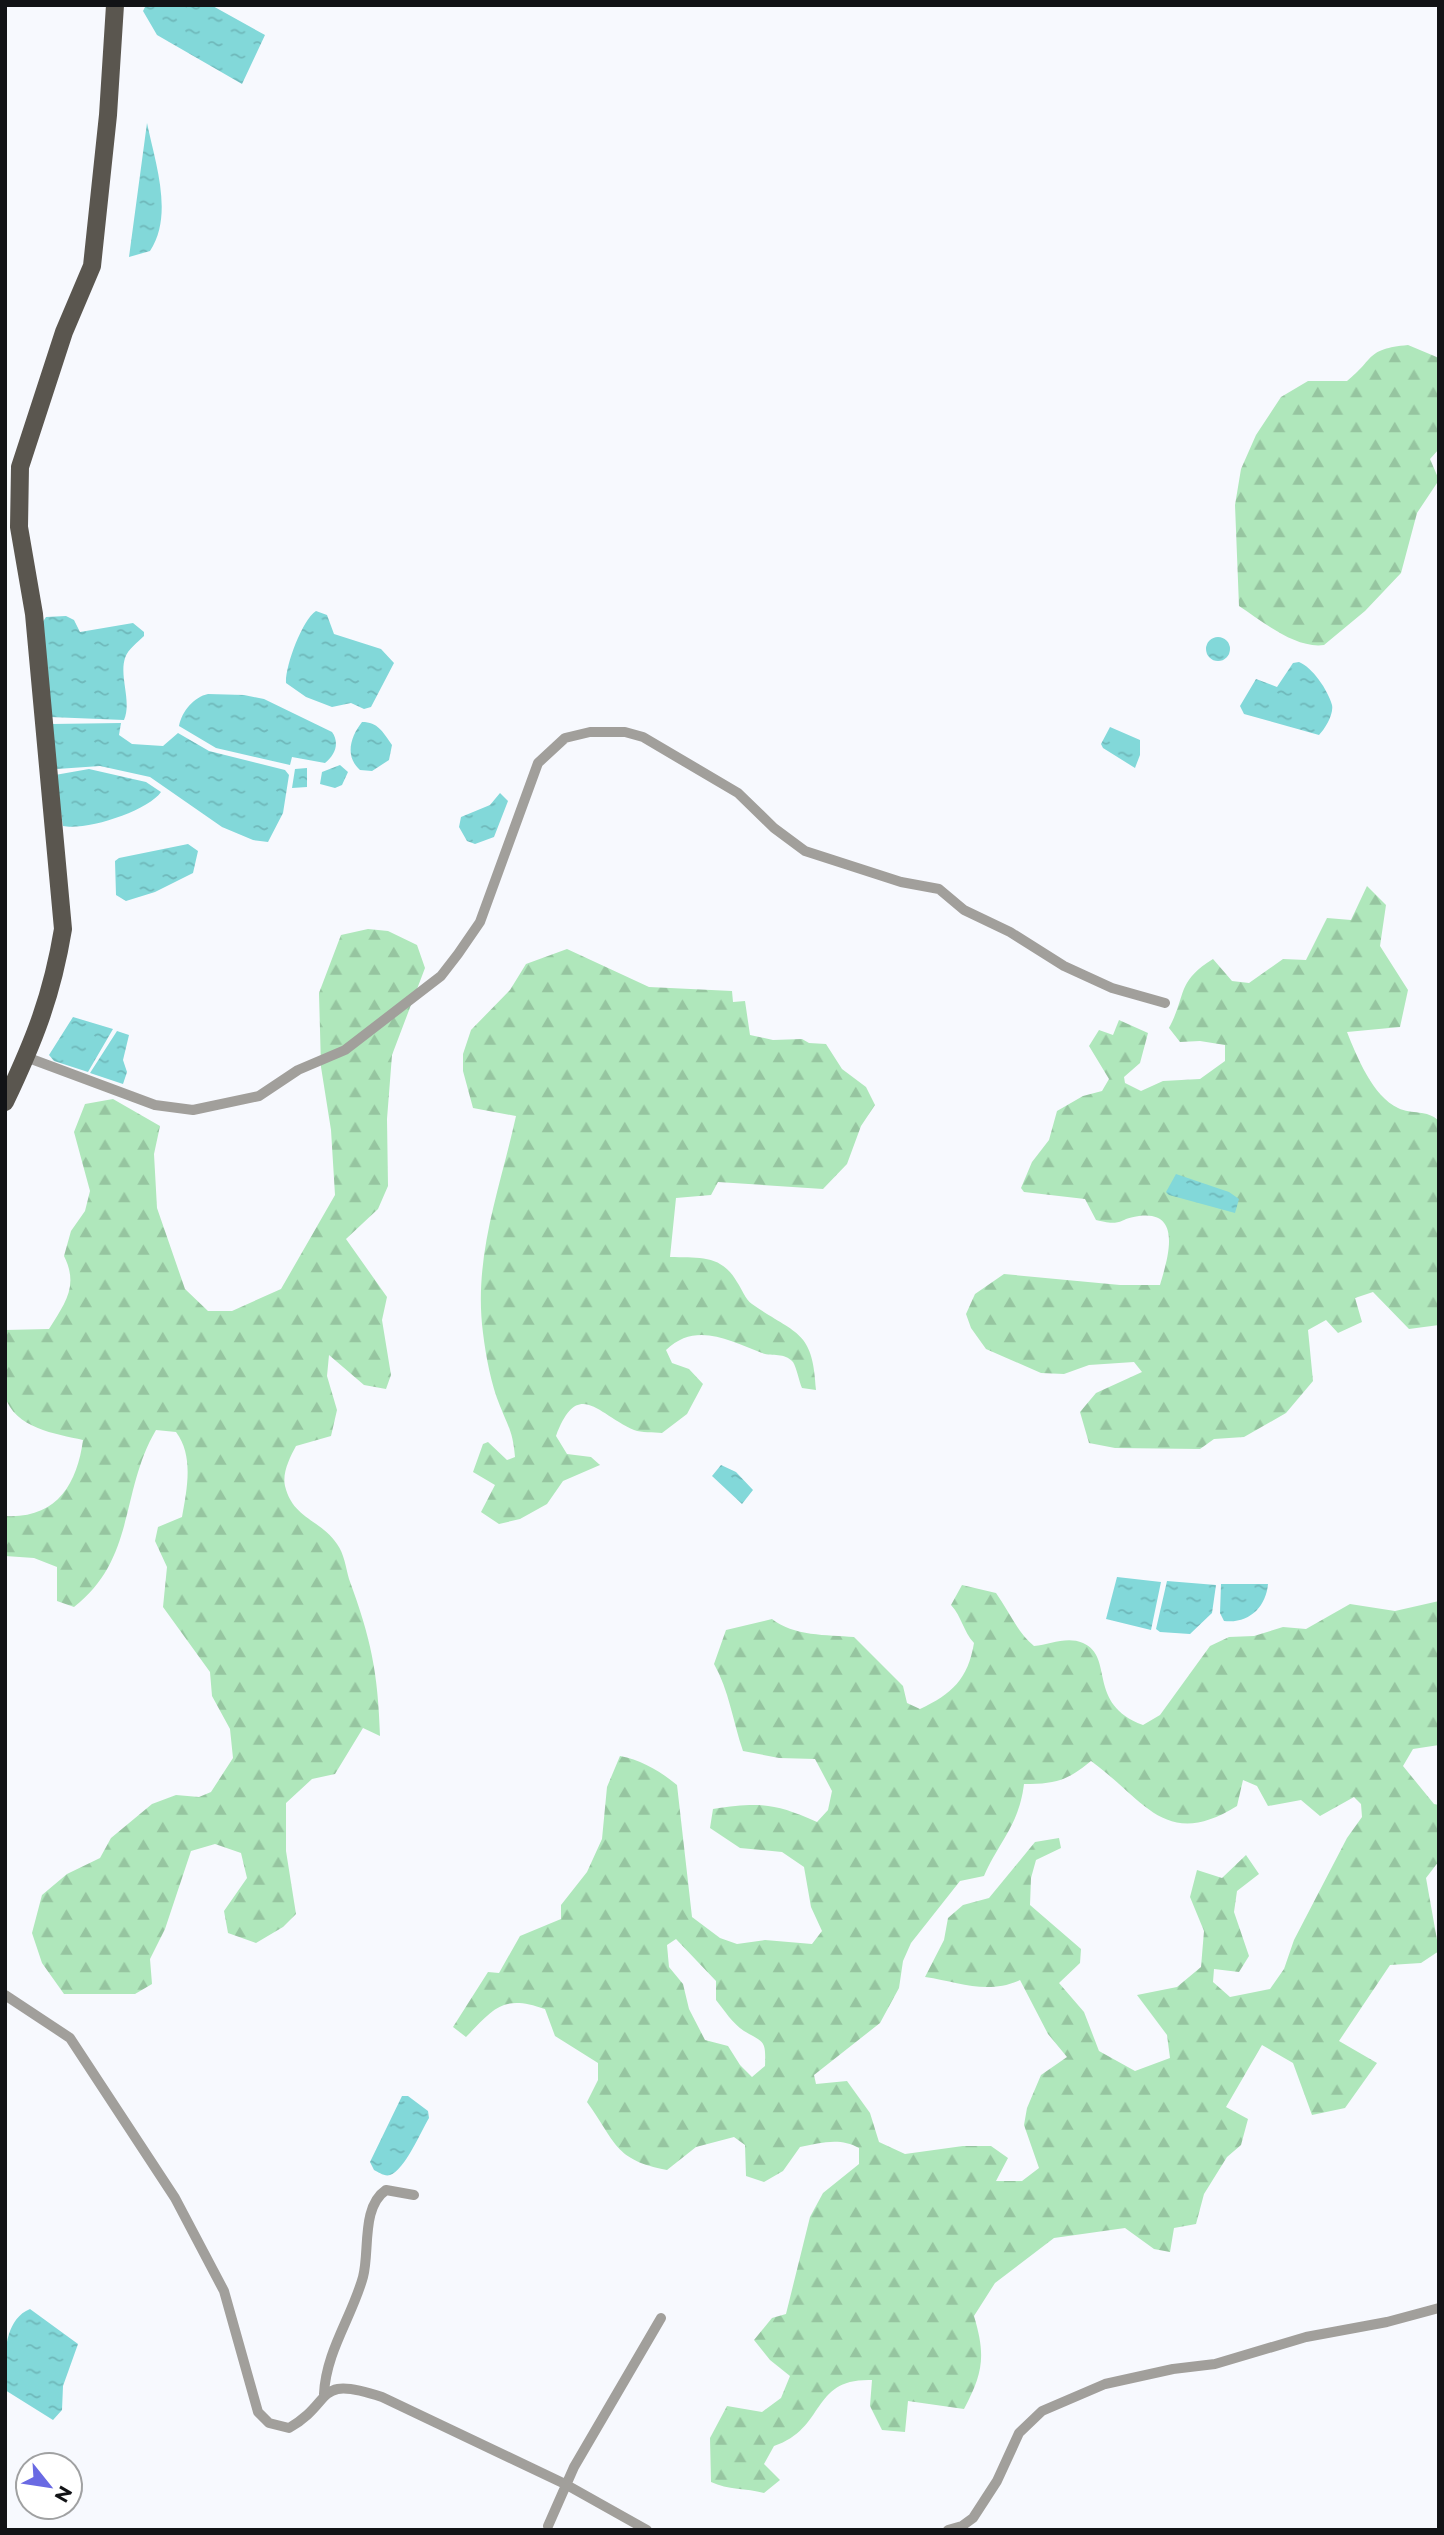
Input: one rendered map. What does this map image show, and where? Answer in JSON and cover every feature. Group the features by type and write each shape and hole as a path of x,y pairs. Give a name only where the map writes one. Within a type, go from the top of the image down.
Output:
{"main road":[{"path":"5,1102 40,1028 56,976 63,929 34,614 19,527 20,467 51,367 92,266 108,115 115,5"}],"street":[{"path":"26,1057 155,1105 192,1110 237,1104 259,1096 298,1070 345,1049 441,976 466,944 480,922 538,762 565,737 590,732 625,732 643,737 738,793 774,828 804,851 901,882 939,889 964,910 1010,932 1064,967 1112,988 1165,1003"},
{"path":"5,1995 70,2038 175,2198 224,2291 258,2412 269,2423 289,2428 301,2421 324,2394 332,2389 355,2388 382,2397 565,2484 647,2530"},
{"path":"324,2394 325,2375 364,2275 372,2209 386,2190 414,2195"},
{"path":"949,2530 967,2524 979,2511 997,2481 1014,2441 1025,2424 1042,2410 1105,2384 1173,2369 1216,2364 1306,2336 1387,2322 1439,2308"},
{"path":"548,2526 565,2484 661,2318"}],"green space":[{"path":"1408,345 1439,358 1439,449 1430,459 1439,480 1417,513 1401,573 1365,611 1324,645 1302,643 1279,633 1239,606 1235,505 1241,469 1256,435 1281,397 1308,381 1347,381 1377,352"},
{"path":"1367,886 1386,905 1380,946 1408,990 1400,1027 1347,1032 1366,1074 1389,1103 1398,1108 1430,1115 1439,1121 1439,1325 1409,1329 1373,1292 1355,1298 1362,1322 1338,1333 1326,1320 1308,1330 1313,1381 1286,1413 1244,1437 1214,1439 1200,1449 1115,1448 1089,1443 1080,1412 1096,1393 1142,1372 1134,1362 1089,1365 1064,1374 1041,1373 986,1349 971,1328 966,1314 975,1294 1004,1274 1120,1285 1160,1285 1169,1239 1162,1221 1153,1216 1132,1217 1116,1223 1096,1220 1085,1199 1024,1192 1021,1188 1032,1162 1049,1140 1057,1111 1083,1096 1102,1091 1109,1079 1089,1046 1099,1030 1113,1035 1119,1020 1148,1033 1140,1063 1124,1077 1125,1083 1141,1091 1163,1081 1200,1079 1225,1061 1225,1045 1200,1041 1180,1042 1169,1028 1184,989 1193,975 1213,959 1232,981 1249,983 1283,959 1306,960 1327,918 1351,920"},
{"path":"368,929 388,931 417,945 425,968 392,1055 387,1119 388,1186 378,1209 346,1239 387,1297 382,1320 391,1375 386,1389 364,1385 329,1355 327,1376 337,1410 331,1436 296,1446 287,1465 284,1481 294,1505 330,1536 343,1556 372,1656 380,1736 363,1728 335,1774 312,1779 286,1803 286,1851 296,1914 283,1927 256,1943 228,1933 224,1911 247,1878 241,1853 215,1844 191,1851 165,1929 150,1959 152,1984 135,1994 64,1994 42,1963 32,1933 42,1895 67,1874 100,1858 111,1838 152,1804 176,1795 199,1797 211,1792 233,1758 230,1729 212,1696 210,1672 163,1607 167,1567 155,1541 158,1527 182,1517 188,1473 185,1451 176,1432 156,1430 145,1453 118,1546 108,1568 94,1588 74,1607 57,1601 57,1567 34,1558 5,1556 5,1516 38,1512 61,1496 75,1471 83,1440 37,1428 17,1416 10,1407 3,1380 5,1330 49,1329 65,1302 70,1276 64,1256 71,1231 85,1211 90,1191 74,1132 85,1104 113,1099 160,1126 154,1154 157,1208 185,1289 208,1311 232,1311 281,1289 335,1195 331,1130 321,1067 319,993 341,935"},
{"path":"567,949 649,987 732,991 733,1002 745,1001 750,1035 773,1040 802,1039 809,1043 826,1044 842,1069 866,1087 875,1105 861,1126 847,1164 823,1189 718,1182 711,1195 676,1198 670,1257 708,1259 724,1266 750,1302 791,1329 806,1344 811,1355 816,1390 802,1388 793,1362 786,1357 762,1353 713,1336 701,1335 677,1341 666,1350 672,1363 689,1369 703,1384 687,1414 662,1433 634,1430 590,1405 581,1404 572,1408 556,1436 567,1454 591,1457 600,1465 563,1481 547,1504 520,1519 499,1524 481,1512 495,1485 473,1472 483,1444 488,1442 507,1460 515,1457 512,1436 489,1370 481,1305 490,1223 516,1116 473,1108 463,1071 463,1054 471,1030 510,990 526,964"},
{"path":"962,1585 996,1593 1018,1628 1034,1646 1064,1641 1083,1643 1098,1659 1107,1694 1114,1705 1125,1716 1143,1725 1160,1715 1210,1646 1229,1637 1254,1636 1283,1627 1306,1629 1350,1604 1395,1611 1439,1601 1439,1745 1413,1749 1403,1766 1434,1804 1439,1805 1439,1861 1426,1878 1439,1951 1421,1963 1390,1965 1339,2041 1377,2063 1345,2108 1312,2115 1293,2063 1262,2045 1226,2107 1248,2119 1241,2145 1227,2157 1204,2194 1196,2224 1174,2228 1170,2252 1154,2249 1125,2228 1054,2238 995,2283 974,2316 980,2342 981,2364 964,2409 908,2401 905,2432 882,2430 870,2406 872,2380 852,2382 838,2387 828,2395 803,2428 791,2438 774,2446 764,2464 780,2480 764,2493 724,2486 711,2482 710,2438 727,2406 762,2412 781,2398 790,2376 770,2360 754,2340 772,2318 786,2314 810,2217 823,2193 859,2164 859,2148 837,2142 800,2147 783,2171 764,2182 746,2176 745,2145 734,2137 696,2147 667,2170 650,2166 626,2155 611,2138 587,2102 598,2080 598,2063 555,2036 545,2009 519,2003 500,2006 466,2037 453,2027 488,1972 499,1973 520,1936 561,1919 561,1905 587,1872 602,1839 607,1787 620,1756 650,1767 677,1785 692,1917 720,1938 737,1944 765,1940 812,1944 822,1931 811,1907 804,1867 782,1852 740,1848 710,1828 713,1809 743,1805 778,1808 817,1822 828,1810 832,1791 815,1759 779,1758 743,1751 727,1695 714,1664 726,1630 772,1619 800,1632 854,1637 903,1686 907,1703 920,1709 957,1684 971,1656 974,1643 951,1605","holes":["1091,1761 1142,1804 1173,1822 1191,1823 1212,1819 1237,1806 1243,1780 1257,1786 1268,1806 1301,1800 1320,1816 1354,1797 1361,1804 1362,1817 1347,1838 1294,1940 1284,1969 1270,1989 1230,1997 1213,1982 1214,1969 1239,1972 1249,1956 1234,1912 1237,1891 1259,1874 1246,1855 1222,1878 1197,1870 1190,1897 1204,1931 1201,1967 1177,1987 1137,1995 1167,2035 1170,2058 1135,2071 1099,2051 1084,2012 1059,1983 1080,1963 1081,1949 1030,1905 1031,1878 1036,1860 1061,1848 1059,1838 1035,1842 989,1898 963,1905 948,1918 944,1940 925,1977 984,1987 996,1987 1020,1980 1048,2034 1067,2057 1041,2075 1027,2108 1024,2125 1039,2168 1022,2181 996,2181 1008,2158 991,2146 963,2146 905,2154 879,2142 870,2113 847,2081 816,2084 814,2075 880,2023 899,1988 903,1961 911,1943 960,1881 984,1876 1018,1811 1024,1784 1060,1780","676,1939 716,1981 716,2000 729,2017 764,2046 765,2066 752,2077 740,2065 728,2046 705,2040 689,2009 683,1984 669,1967 667,1945"]}],"water":[{"path":"146,5 211,5 265,35 242,84 157,35 143,11"},
{"path":"147,123 158,171 161,221 150,251 129,257"},
{"path":"316,611 327,615 334,634 381,649 394,663 371,707 364,709 351,703 332,707 306,697 286,683 295,644 305,624"},
{"path":"66,616 74,620 80,632 133,623 144,632 144,636 125,658 123,673 127,705 124,720 50,717 40,626 46,617"},
{"path":"1218,637 1226,641 1230,649 1226,657 1218,661 1210,657 1206,649 1210,641"},
{"path":"1299,662 1319,680 1332,705 1330,717 1319,735 1244,714 1240,706 1256,679 1277,687 1293,663"},
{"path":"208,694 244,695 264,699 332,732 336,740 334,753 325,763 292,757 290,765 216,748 179,726 189,706"},
{"path":"362,722 376,726 392,745 389,760 372,771 360,770 352,759 352,740"},
{"path":"121,723 119,735 132,744 163,746 178,733 209,751 285,770 289,775 283,813 268,842 253,840 222,827 150,777 100,766 54,767 52,724"},
{"path":"1110,727 1140,740 1140,755 1135,768 1103,748 1101,744"},
{"path":"340,765 348,772 342,785 335,788 320,784 322,772"},
{"path":"307,768 307,787 292,788 295,769"},
{"path":"89,769 146,782 161,792 143,806 116,818 73,827 63,826 55,775"},
{"path":"500,793 508,801 494,837 475,844 467,841 459,827 461,817 490,805"},
{"path":"188,844 198,851 193,873 155,892 126,901 116,895 115,861 119,858"},
{"path":"73,1017 113,1029 88,1072 54,1061 49,1055"},
{"path":"117,1031 129,1035 123,1060 127,1072 123,1084 90,1073"},
{"path":"1176,1174 1229,1192 1239,1199 1235,1213 1169,1195 1166,1192"},
{"path":"721,1465 736,1472 753,1490 742,1504 712,1476"},
{"path":"1117,1577 1161,1582 1151,1630 1106,1619"},
{"path":"1167,1581 1216,1585 1212,1613 1190,1634 1160,1632 1156,1629"},
{"path":"1221,1584 1268,1584 1264,1600 1255,1612 1241,1620 1224,1621 1220,1613"},
{"path":"402,2096 408,2096 428,2111 429,2118 401,2166 396,2172 386,2175 374,2170 370,2162"},
{"path":"30,2309 78,2344 63,2386 62,2410 53,2420 5,2390 5,2356 9,2333 21,2315"}]}
